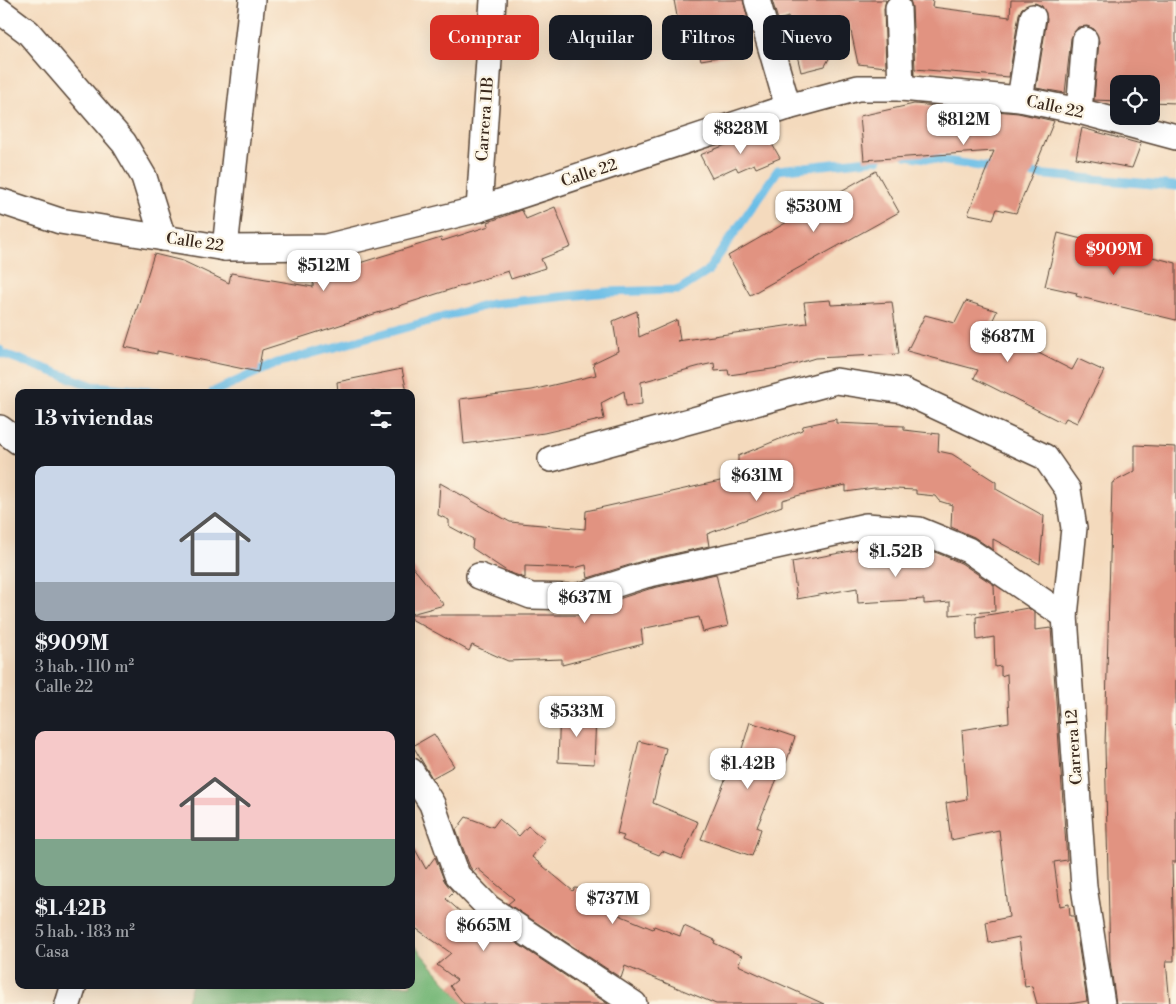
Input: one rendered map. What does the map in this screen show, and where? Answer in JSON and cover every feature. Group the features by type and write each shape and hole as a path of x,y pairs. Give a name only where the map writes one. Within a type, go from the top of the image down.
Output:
{"street":[{"path":"225,248 252,0"},
{"name":"Carrera 11B","path":"480,209 494,0"},
{"path":"757,0 788,107"},
{"path":"898,8 901,88"},
{"path":"0,11 28,32 124,142 144,177 163,238"},
{"path":"1020,99 1033,17"},
{"path":"1079,111 1085,40"},
{"name":"Calle 22","path":"0,202 60,221 225,248 326,247 480,209 788,107 858,88 901,88 1020,99 1079,111 1176,137"},
{"name":"Carrera 12","path":"552,458 836,382 903,391 1045,457 1068,490 1074,528 1065,616 1084,887 1102,1004"},
{"path":"0,428 15,439"},
{"path":"478,576 531,596 576,597 645,575 866,526 918,530 968,550 1065,616"},
{"path":"415,777 432,804 457,876 489,908 634,1004"},
{"path":"68,1004 73,989"}],"green space":[{"path":"415,947 464,1004 186,1004 191,989 415,989"}],"building":[{"path":"674,0 743,0 747,15 677,15"},
{"path":"772,0 886,0 884,9 886,67 858,64 850,27 850,15 776,15"},
{"path":"910,0 933,0 932,7 1010,17 1011,0 1176,0 1176,103 1160,102 1160,75 1110,75 1110,101 1094,100 1099,41 1094,29 1087,26 1078,27 1071,38 1065,93 1036,88 1047,19 1042,6 1035,3 1022,8 1019,14 1009,77 915,69"},
{"path":"798,60 828,60 825,66 801,72"},
{"path":"914,104 1018,113 1054,121 1016,213 997,209 993,219 968,214 994,151 864,160 860,116"},
{"path":"1082,128 1141,144 1132,168 1076,158"},
{"path":"764,130 780,158 756,168 754,164 738,171 736,167 712,178 700,155"},
{"path":"876,171 899,212 750,295 728,256"},
{"path":"555,207 571,247 541,259 545,268 511,279 508,271 262,350 258,372 157,351 157,354 125,347 154,254 183,261 229,283 231,273 313,287 314,275 330,272 441,238 442,241 489,226 488,222 522,210 526,219"},
{"path":"1058,233 1176,263 1176,320 1076,296 1077,293 1045,286"},
{"path":"830,300 831,305 892,302 899,354 815,358 786,367 729,375 728,370 715,371 714,363 641,382 642,404 626,406 624,391 601,403 604,419 544,433 464,444 460,399 532,390 596,375 593,363 618,351 613,321 637,311 639,337 677,320 680,340 677,341 807,323 804,302"},
{"path":"966,301 997,311 989,328 1072,370 1078,359 1104,371 1077,423 1066,418 1063,423 974,378 978,370 907,351 925,315 955,323"},
{"path":"402,369 406,389 338,389 337,382"},
{"path":"836,419 836,423 904,426 904,430 939,434 938,451 952,454 996,482 996,489 1044,516 1040,564 993,539 993,550 974,537 951,527 952,505 939,501 935,496 916,494 916,490 874,488 846,492 846,485 800,495 782,500 782,506 707,534 709,546 642,561 588,578 586,565 574,568 525,566 525,578 508,572 472,548 473,539 449,526 449,520 438,515 440,483 510,522 585,529 586,511 738,477 738,456 802,430 803,426"},
{"path":"1135,445 1176,447 1176,862 1172,862 1174,961 1166,961 1170,1004 1116,1004 1110,961 1105,746 1112,483 1135,471"},
{"path":"916,544 961,563 994,585 995,611 950,615 950,602 924,604 924,599 858,603 857,588 797,599 792,562 856,550 856,548"},
{"path":"415,570 444,605 415,613"},
{"path":"716,574 728,626 703,632 699,617 641,629 643,644 562,665 562,659 508,661 472,645 469,651 415,621 415,615 582,615 582,611 649,589"},
{"path":"1028,608 1035,613 1035,630 1051,628 1067,860 1054,862 1060,906 1069,904 1070,916 1074,916 1087,1001 1069,1004 1037,1004 1032,986 1025,987 1019,937 989,943 986,922 1009,917 999,830 951,840 946,803 967,799 962,730 1009,722 1007,674 1001,676 1001,666 995,667 994,637 977,640 976,617"},
{"path":"560,710 596,715 594,764 558,762"},
{"path":"750,722 795,737 786,763 784,762 757,827 761,829 752,856 701,839 737,751 741,752"},
{"path":"434,734 454,766 432,778 415,749 415,745"},
{"path":"639,741 666,748 653,803 698,822 682,859 662,851 659,855 622,840 624,836 617,834"},
{"path":"466,817 493,827 499,819 519,836 528,826 545,840 532,857 573,891 575,888 602,892 595,905 653,929 654,926 680,936 684,926 715,940 714,943 742,956 738,965 824,1004 716,1004 625,966 621,978 508,904 514,899 477,868 474,872 470,867 456,830"},
{"path":"415,849 426,869 435,857 444,880 453,892 446,899 480,929 486,923 608,1004 464,1004 450,986 457,980 437,965 451,953 415,928"}],"waterway":[{"path":"906,155 999,169"},
{"path":"220,389 277,363 491,304 607,292 679,290 707,272 778,170 878,159"},
{"path":"1022,173 1176,186"},
{"path":"0,350 1,353 93,386 126,389"}]}
